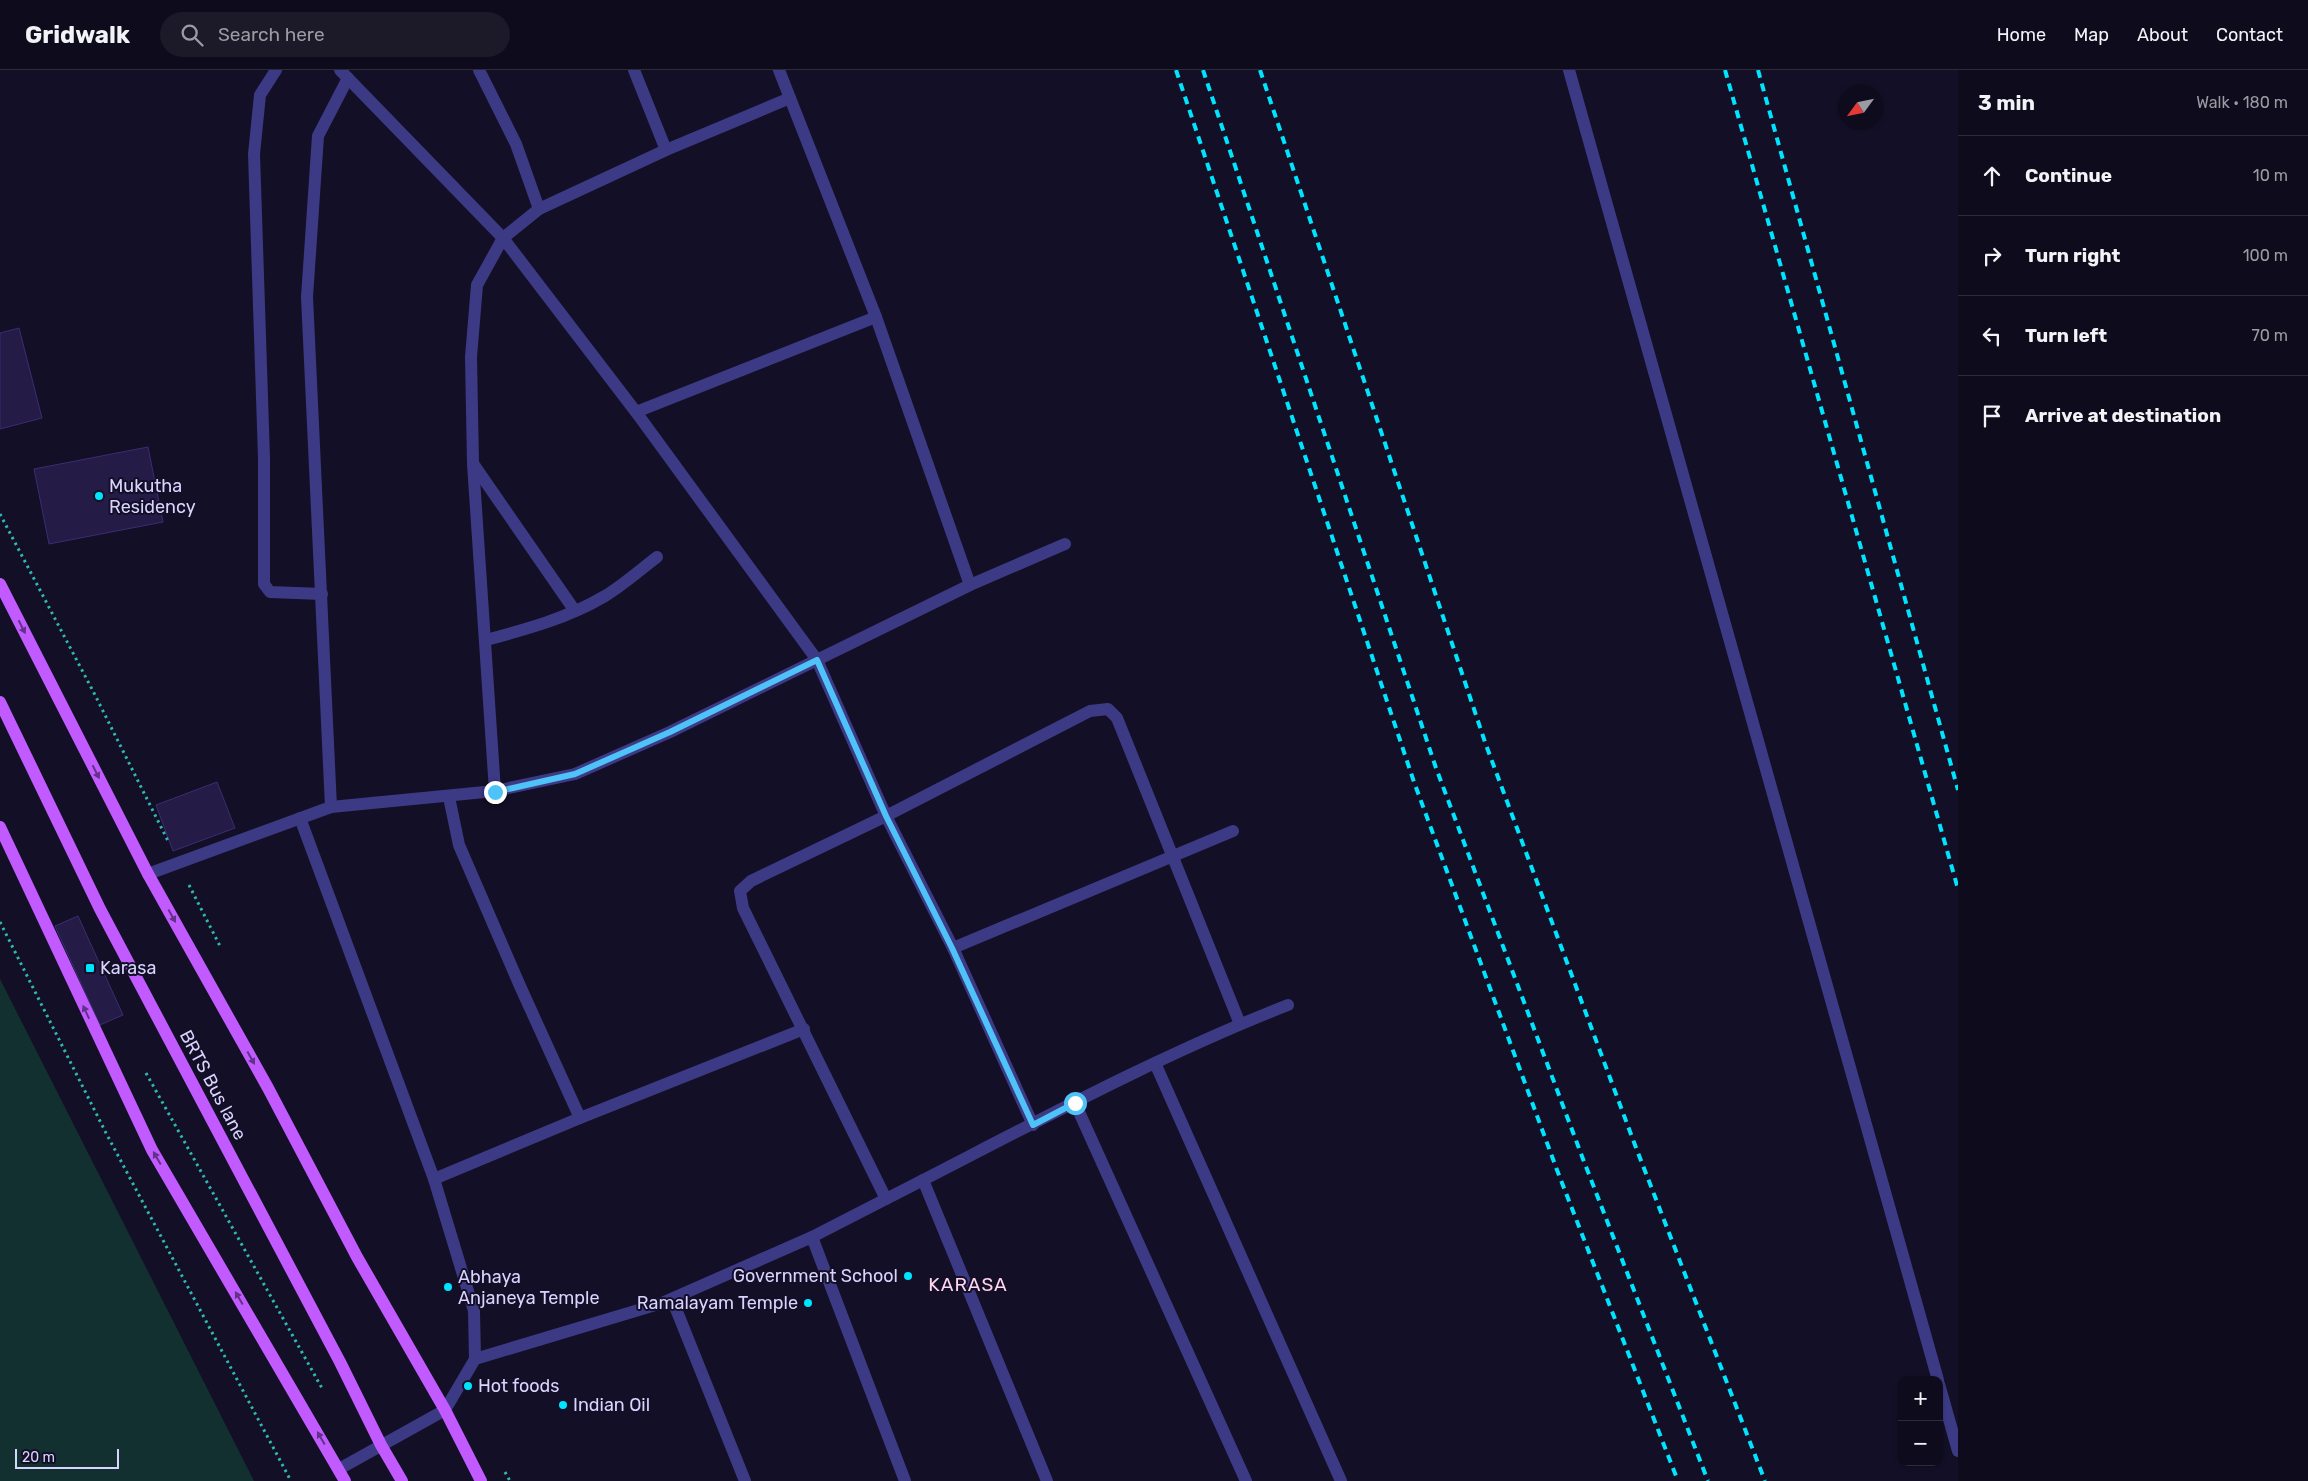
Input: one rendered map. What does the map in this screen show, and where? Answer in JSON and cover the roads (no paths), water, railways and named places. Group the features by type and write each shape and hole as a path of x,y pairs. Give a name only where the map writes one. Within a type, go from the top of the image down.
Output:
{"main road":[{"path":"0,584 148,874 268,1088 357,1257 445,1410 481,1481"},
{"name":"BRTS Bus lane","path":"0,702 100,908 402,1481"},
{"path":"0,826 152,1150 345,1481"}],"street":[{"path":"276,70 260,95 254,154 264,458 264,584 270,592 322,594"},
{"path":"480,70 516,144 538,210"},
{"path":"634,70 666,150"},
{"path":"779,70 876,317 970,585"},
{"path":"1569,70 1937,1376"},
{"path":"331,807 307,297 318,136 343,73 503,238 636,412 817,660 886,816 952,948 1033,1125"},
{"path":"495,792 473,464 471,358 477,285 503,238 538,210 666,150 790,98"},
{"path":"636,412 876,317"},
{"path":"473,464 575,611"},
{"path":"148,874 269,828 331,807 495,792 575,774 670,732 970,585 1065,544"},
{"path":"486,640 541,625 606,596 657,556"},
{"path":"886,1199 743,908 740,891 751,881 886,816 1090,711 1108,709 1117,718 1240,1024"},
{"path":"449,797 459,845 580,1118"},
{"path":"295,819 434,1179 474,1311 475,1359 445,1410 338,1469"},
{"path":"952,948 1233,831"},
{"path":"475,1359 672,1299 812,1237 1155,1063 1240,1024 1288,1005"},
{"path":"434,1179 580,1118 804,1029"},
{"path":"1155,1063 1342,1481"},
{"path":"1075,1103 1246,1481"},
{"path":"923,1180 1047,1481"},
{"path":"812,1237 905,1481"},
{"path":"672,1299 745,1481"},
{"path":"1943,1398 1958,1451"}],"railway":[{"path":"1176,70 1414,782 1557,1170 1678,1481"},
{"path":"1203,70 1436,768 1583,1159 1708,1481"},
{"path":"1260,70 1486,745 1635,1145 1765,1481"},
{"path":"1725,70 1958,889"},
{"path":"1758,70 1958,790"}],"place":[{"name":"Mukutha Residency","path":"99,496"},
{"name":"Karasa","path":"90,968"},
{"name":"Government School","path":"908,1276"},
{"name":"Abhaya Anjaneya Temple","path":"448,1287"},
{"name":"Ramalayam Temple","path":"808,1303"},
{"name":"Hot foods","path":"468,1386"},
{"name":"Indian Oil","path":"563,1405"}],"district":[{"name":"KARASA","path":"968,1284"}]}
